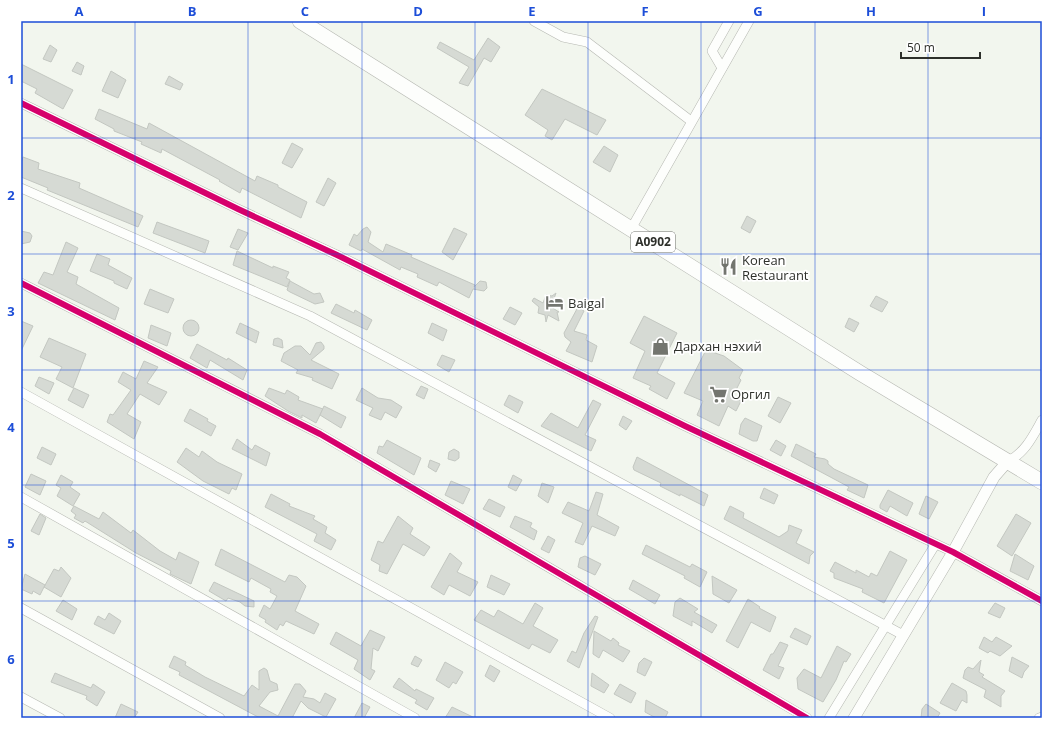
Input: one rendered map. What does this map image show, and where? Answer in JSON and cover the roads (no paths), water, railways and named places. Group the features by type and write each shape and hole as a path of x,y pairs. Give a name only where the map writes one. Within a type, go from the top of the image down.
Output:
{"highway":[{"name":"A0902","path":"300,21 860,373 1008,460 1042,482"}],"street":[{"path":"534,21 563,37 587,42 691,121"},
{"path":"722,68 712,51 729,21"},
{"path":"631,229 749,21"},
{"path":"21,103 238,209 337,255 685,426 953,552 1042,601"},
{"path":"21,188 310,316 903,636"},
{"path":"21,283 320,434 807,718"},
{"path":"21,392 610,718"},
{"path":"854,718 953,552 994,477 1008,460 1018,456 1028,444 1042,420"},
{"path":"21,497 415,718"},
{"path":"828,718 884,625 936,545"},
{"path":"21,608 220,718"},
{"path":"21,697 60,718"}],"place":[{"name":"Korean Restaurant","path":"729,267"},
{"name":"Baigal","path":"555,303"},
{"name":"Дархан нэхий","path":"661,346"},
{"name":"Оргил","path":"718,394"}]}
